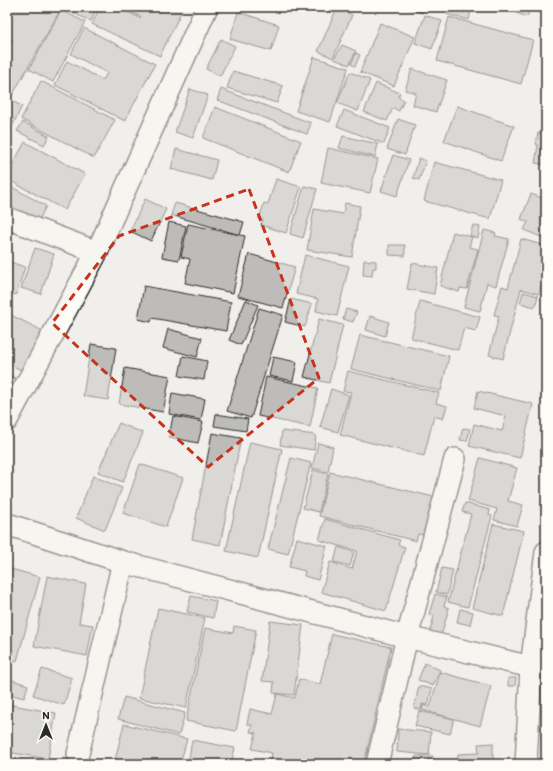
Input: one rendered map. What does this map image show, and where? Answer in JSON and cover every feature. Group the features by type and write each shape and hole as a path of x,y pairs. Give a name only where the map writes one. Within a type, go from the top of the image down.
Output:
{"street":[{"path":"7,420 97,252 207,7"},
{"path":"7,218 97,252"},
{"path":"377,764 407,637 455,459"},
{"path":"7,524 123,562 407,637 531,666"},
{"path":"526,764 531,666 546,552"},
{"path":"78,754 123,562"}],"highlighted area":[{"path":"249,189 319,378 208,467 52,323 119,236"}],"building":[{"path":"10,7 62,7 13,94 7,91 7,45 10,47 13,41 7,38 7,13"},
{"path":"65,7 97,7 91,21 64,9"},
{"path":"100,7 117,7 140,18 141,17 121,7 176,7 182,10 160,56 92,24"},
{"path":"405,7 425,7 422,13"},
{"path":"448,7 461,7 471,10 469,20 446,14"},
{"path":"500,7 531,7 527,17"},
{"path":"337,8 352,15 333,58 318,51"},
{"path":"61,10 85,22 53,82 29,69"},
{"path":"238,12 279,25 271,51 230,39"},
{"path":"425,15 442,21 432,49 415,43"},
{"path":"449,17 533,40 521,84 437,61"},
{"path":"380,23 415,37 394,86 360,72"},
{"path":"84,28 155,64 125,121 55,85 67,61 103,80 107,73 71,54"},
{"path":"221,39 235,46 220,76 206,69"},
{"path":"342,45 356,51 349,65 334,59"},
{"path":"356,53 360,55 355,66 351,64"},
{"path":"314,57 348,68 330,122 296,111"},
{"path":"412,69 447,80 436,112 413,105 416,93 405,90"},
{"path":"233,71 283,86 277,103 227,88"},
{"path":"350,72 370,80 358,111 337,103"},
{"path":"41,81 115,120 94,158 21,119"},
{"path":"376,83 400,93 398,97 404,100 399,111 393,108 387,121 364,112"},
{"path":"190,89 208,95 193,138 175,132"},
{"path":"221,89 311,123 307,134 217,100"},
{"path":"7,99 22,106 7,137"},
{"path":"457,106 514,126 501,161 444,141"},
{"path":"215,107 301,141 289,172 203,138"},
{"path":"344,110 390,128 384,144 337,126"},
{"path":"544,118 546,119 546,165 535,163 538,133 541,133"},
{"path":"398,119 415,125 405,155 387,149"},
{"path":"23,122 49,136 44,145 17,131"},
{"path":"343,136 378,144 375,157 339,148"},
{"path":"25,142 85,174 65,210 7,179 7,175"},
{"path":"328,148 378,159 370,193 321,183"},
{"path":"176,149 217,160 212,180 171,169"},
{"path":"393,155 409,160 397,196 381,191"},
{"path":"419,158 426,161 419,180 413,178"},
{"path":"434,162 501,180 490,219 424,201"},
{"path":"276,179 301,187 286,233 261,225 263,220 259,219 264,203 268,204"},
{"path":"10,186 46,206 38,222 7,205 7,191"},
{"path":"304,186 317,189 303,238 290,234"},
{"path":"531,194 545,199 546,195 546,239 524,230 528,222 521,219"},
{"path":"145,199 166,209 151,241 130,231"},
{"path":"175,203 244,222 240,235 171,215"},
{"path":"345,203 360,206 352,257 307,250 314,209 343,214"},
{"path":"169,222 186,226 179,260 162,257"},
{"path":"188,224 245,236 233,293 185,283 190,259 181,257"},
{"path":"473,225 480,227 478,238 470,236"},
{"path":"484,230 496,233 495,236 509,239 496,286 487,283 480,311 464,307"},
{"path":"453,232 472,237 469,247 478,249 467,289 460,288 459,292 440,286"},
{"path":"521,239 546,246 546,266 539,294 521,289 503,359 489,355 499,316 494,315 502,286 508,288"},
{"path":"389,245 405,245 405,256 389,255"},
{"path":"35,248 54,254 41,294 21,288"},
{"path":"249,254 295,267 283,308 238,296"},
{"path":"305,255 349,266 337,316 316,311 318,299 296,294"},
{"path":"364,260 376,261 376,268 373,268 372,276 363,275"},
{"path":"7,261 25,267 16,295 7,292"},
{"path":"412,263 438,268 434,294 407,289"},
{"path":"144,286 231,302 226,331 152,318 151,322 138,319"},
{"path":"523,292 538,296 535,307 520,303"},
{"path":"291,299 312,304 305,327 285,322"},
{"path":"246,300 258,305 241,345 229,340"},
{"path":"420,301 480,317 476,331 464,328 458,350 411,338"},
{"path":"259,308 283,315 251,418 227,411"},
{"path":"346,309 357,312 353,322 343,319"},
{"path":"7,313 43,331 23,371 7,363"},
{"path":"370,316 389,322 385,336 366,330"},
{"path":"319,319 343,325 329,383 304,377"},
{"path":"168,329 202,338 197,357 163,348"},
{"path":"360,335 449,356 441,391 351,369"},
{"path":"91,344 116,348 108,400 83,396"},
{"path":"183,356 207,361 204,380 179,376"},
{"path":"273,357 297,362 293,381 269,376"},
{"path":"125,368 170,376 163,412 119,404"},
{"path":"348,371 439,393 436,403 447,406 443,419 434,416 424,456 340,435 351,392 343,391"},
{"path":"7,374 17,379 7,401"},
{"path":"266,377 318,388 310,427 258,416"},
{"path":"331,389 349,395 338,432 320,427"},
{"path":"478,391 533,404 520,458 469,446 474,424 502,431 506,416 474,408"},
{"path":"172,393 205,399 201,420 169,414"},
{"path":"216,414 248,419 246,431 214,426"},
{"path":"173,416 203,422 198,443 169,437"},
{"path":"119,423 143,433 123,482 98,472"},
{"path":"463,428 470,429 467,441 460,440"},
{"path":"282,431 316,435 314,450 280,445"},
{"path":"212,433 241,438 220,545 192,539"},
{"path":"250,442 282,449 258,558 226,551"},
{"path":"318,443 333,447 328,472 312,468"},
{"path":"291,458 311,463 288,554 268,549"},
{"path":"480,458 517,468 508,501 523,505 517,526 494,520 497,509 468,501"},
{"path":"140,464 183,478 166,527 123,513"},
{"path":"313,470 328,474 319,512 303,508"},
{"path":"330,472 434,497 424,535 418,534 416,541 319,516"},
{"path":"93,476 122,488 105,530 76,518"},
{"path":"465,503 490,510 489,515 492,516 468,607 448,602 471,514 462,512"},
{"path":"325,519 400,540 398,545 405,547 386,611 321,592 330,562 352,569 357,551 319,540"},
{"path":"493,524 524,531 503,616 472,608"},
{"path":"297,538 327,546 318,580 304,576 305,571 289,567"},
{"path":"338,547 354,552 350,566 334,562"},
{"path":"7,568 40,577 17,661 7,659"},
{"path":"442,568 453,570 447,595 436,592"},
{"path":"47,576 86,584 79,623 93,625 87,656 34,646"},
{"path":"435,594 447,597 444,606 449,608 441,636 430,632 434,616 429,614"},
{"path":"191,596 216,601 213,618 187,612"},
{"path":"158,608 205,618 186,708 139,698"},
{"path":"460,609 473,612 470,625 457,622"},
{"path":"270,621 303,625 294,695 273,693 274,682 262,681"},
{"path":"234,626 256,630 236,731 186,721 205,628 233,633"},
{"path":"332,634 391,647 364,764 270,764 272,753 252,749 256,733 250,732 252,725 247,724 250,709 272,714 277,694 295,698 299,679 320,684"},
{"path":"425,663 440,670 433,686 418,680"},
{"path":"42,669 72,678 64,705 33,695"},
{"path":"440,672 491,686 480,726 422,710 423,705 430,707"},
{"path":"508,678 516,678 515,686 508,686"},
{"path":"12,680 28,685 24,698 9,694"},
{"path":"419,686 432,689 428,705 422,704 421,710 414,708"},
{"path":"124,697 185,713 179,735 118,719"},
{"path":"7,704 56,713 48,759 7,752"},
{"path":"419,711 454,719 450,734 415,726"},
{"path":"124,724 187,739 180,764 114,764"},
{"path":"398,729 431,732 429,755 397,752"},
{"path":"192,740 235,748 231,764 188,764"},
{"path":"493,743 493,764 458,764 458,754 479,753 478,744"},
{"path":"416,756 433,756 433,764 414,764"},
{"path":"7,759 34,762 34,764 7,764"},
{"path":"411,763 411,764 391,764"}]}
